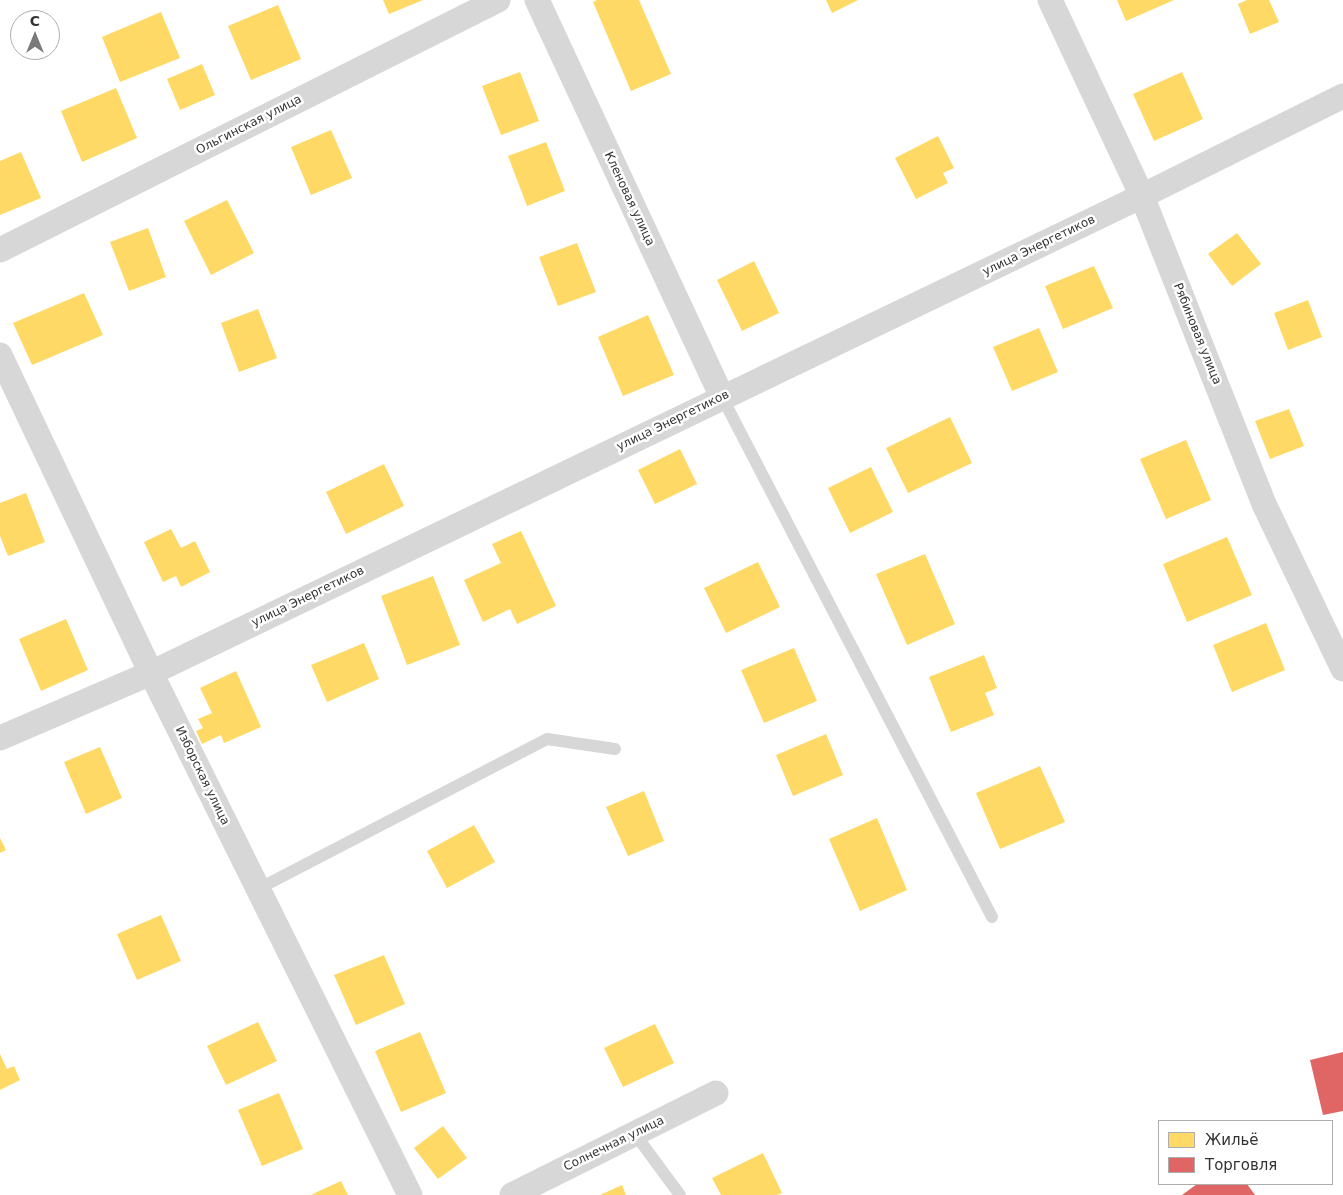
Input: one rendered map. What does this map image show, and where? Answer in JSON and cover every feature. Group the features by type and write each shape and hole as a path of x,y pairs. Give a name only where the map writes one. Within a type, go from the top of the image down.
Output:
{"street":[{"name":"Ольгинская улица","path":"0,250 498,0"},
{"name":"Кленовая улица","path":"537,0 722,397"},
{"name":"Рябиновая улица","path":"1050,0 1142,196 1264,504 1343,669"},
{"name":"улица Энергетиков","path":"0,738 151,673 1142,196 1343,96"},
{"name":"Изборская улица","path":"0,355 151,673 410,1195"},
{"name":"Солнечная улица","path":"512,1195 716,1093"}],"lane":[{"path":"722,397 992,917"},
{"path":"258,888 547,739 615,749"},
{"path":"636,1134 680,1195"}],"building: Жильё":[{"path":"383,0 423,0 389,14"},
{"path":"597,0 639,0 671,74 631,91 593,2"},
{"path":"826,0 858,0 832,13"},
{"path":"1117,0 1174,0 1126,21"},
{"path":"1247,0 1269,0 1279,22 1250,34 1238,4"},
{"path":"278,5 301,59 251,80 228,26"},
{"path":"161,12 180,58 120,82 102,37"},
{"path":"202,64 215,95 180,110 167,79"},
{"path":"520,72 539,121 501,135 482,86"},
{"path":"1182,72 1203,119 1154,141 1133,94"},
{"path":"116,88 137,138 82,162 61,111"},
{"path":"331,130 352,178 311,195 291,147"},
{"path":"938,136 954,168 943,173 948,183 916,199 895,158"},
{"path":"546,142 565,191 527,206 508,156"},
{"path":"21,152 41,198 0,215 0,161"},
{"path":"227,200 254,253 211,275 184,221"},
{"path":"148,228 166,277 129,291 110,242"},
{"path":"1237,233 1261,264 1232,286 1208,254"},
{"path":"577,243 596,292 558,306 539,257"},
{"path":"754,261 779,313 742,331 717,280"},
{"path":"1094,266 1113,308 1063,329 1045,286"},
{"path":"84,293 103,335 32,365 13,323"},
{"path":"1308,300 1322,337 1288,350 1274,313"},
{"path":"258,309 277,358 239,372 221,323"},
{"path":"648,315 674,375 623,396 598,337"},
{"path":"1039,328 1058,372 1012,391 993,347"},
{"path":"1289,409 1304,446 1270,459 1255,421"},
{"path":"950,417 972,463 908,493 886,448"},
{"path":"1186,440 1211,500 1166,519 1140,459"},
{"path":"680,449 697,484 655,504 638,470"},
{"path":"384,464 404,506 346,534 326,492"},
{"path":"871,467 893,512 850,533 828,488"},
{"path":"26,493 45,542 8,556 0,536 0,503"},
{"path":"171,529 181,548 195,541 210,572 181,587 176,576 163,582 144,542"},
{"path":"521,531 556,606 517,624 510,609 483,622 464,580 501,563 492,544"},
{"path":"1227,537 1252,595 1187,622 1163,564"},
{"path":"925,554 955,624 907,645 876,574"},
{"path":"758,562 780,607 726,633 704,588"},
{"path":"433,576 460,645 407,665 381,596"},
{"path":"66,619 88,670 41,691 19,639"},
{"path":"1266,623 1285,670 1232,692 1213,645"},
{"path":"364,643 379,679 327,702 311,665"},
{"path":"794,648 817,701 764,723 741,670"},
{"path":"984,655 997,688 985,693 994,715 951,732 929,677"},
{"path":"236,671 261,727 224,743 221,735 202,744 196,731 203,728 198,719 212,713 200,688"},
{"path":"826,734 843,775 793,796 776,755"},
{"path":"100,747 122,798 86,814 64,762"},
{"path":"1040,766 1065,822 1000,849 976,793"},
{"path":"644,791 664,841 628,856 606,807"},
{"path":"877,818 907,890 860,911 829,839"},
{"path":"474,825 495,862 447,888 427,851"},
{"path":"0,838 6,850 0,853"},
{"path":"161,915 181,961 137,980 117,934"},
{"path":"384,955 405,1004 356,1025 334,975"},
{"path":"258,1022 277,1061 226,1085 207,1046"},
{"path":"655,1024 674,1063 623,1087 604,1048"},
{"path":"420,1032 446,1093 401,1112 375,1051"},
{"path":"0,1054 7,1069 14,1066 20,1080 0,1090"},
{"path":"279,1093 303,1149 262,1166 238,1110"},
{"path":"443,1126 467,1158 438,1179 414,1148"},
{"path":"763,1153 782,1193 777,1195 721,1195 712,1178"},
{"path":"341,1181 348,1195 311,1195 317,1192"},
{"path":"622,1185 626,1195 600,1195"}],"building: Торговля":[{"path":"1343,1052 1343,1111 1323,1115 1310,1060"},
{"path":"1196,1185 1248,1185 1255,1195 1182,1195"}]}
